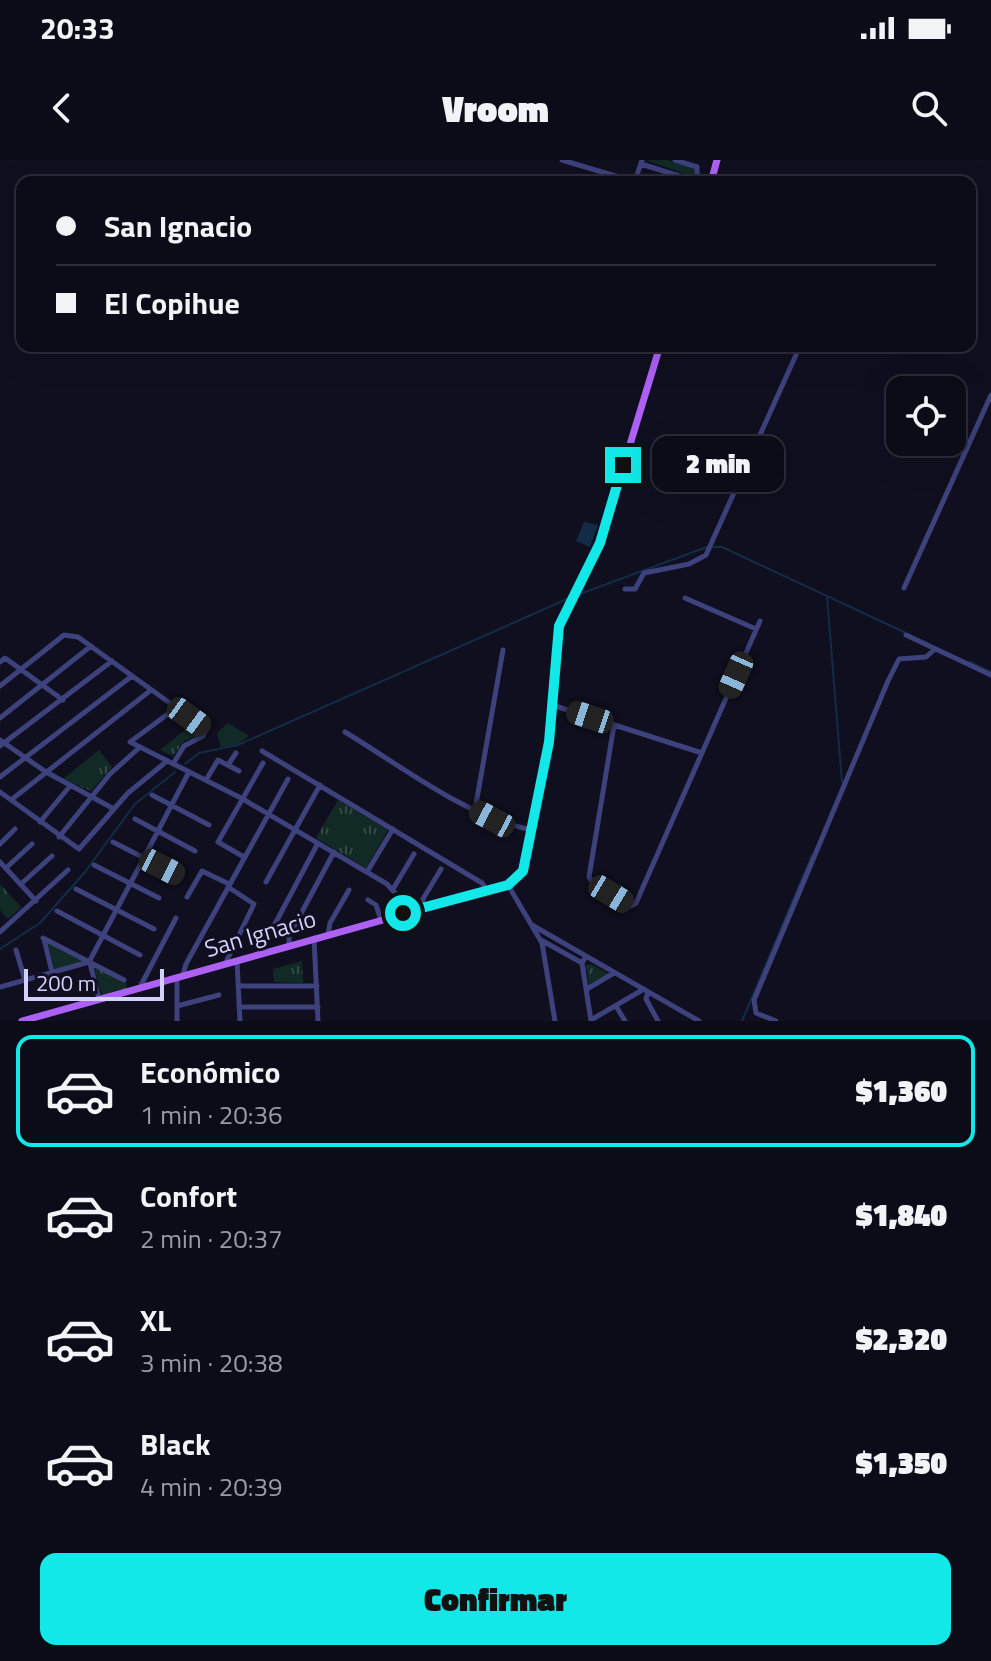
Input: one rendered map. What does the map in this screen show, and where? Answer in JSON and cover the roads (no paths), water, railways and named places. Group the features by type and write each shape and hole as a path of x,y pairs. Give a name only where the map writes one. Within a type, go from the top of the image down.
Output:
{"main road":[{"path":"508,885 523,871 547,754 559,626 600,543 658,352"},
{"name":"San Ignacio","path":"22,1021 508,885"}],"street":[{"path":"562,160 616,176"},
{"path":"675,160 697,167 697,175"},
{"path":"641,162 681,176"},
{"path":"625,589 635,589 644,573 689,564 710,547 797,352"},
{"path":"904,588 991,395"},
{"path":"685,598 756,629"},
{"path":"614,725 589,874 594,884 630,906 636,903 760,621"},
{"path":"0,686 69,633 206,731 184,746 170,762 130,790 82,848 75,849 1,794"},
{"path":"906,635 991,675"},
{"path":"0,718 91,646"},
{"path":"776,1021 756,1013 754,1000 888,681 899,659 926,657 935,649"},
{"path":"475,810 503,650"},
{"path":"2,660 21,669 63,700"},
{"path":"112,661 2,743 46,772 114,809"},
{"path":"0,777 132,676"},
{"path":"11,800 151,690"},
{"path":"552,705 702,753"},
{"path":"176,708 130,742 241,798 367,872 393,889 403,913"},
{"path":"345,732 475,810 510,826 532,830"},
{"path":"59,837 91,797 140,747"},
{"path":"262,751 482,883 487,890"},
{"path":"228,765 236,753"},
{"path":"206,780 218,760 239,771"},
{"path":"244,857 218,843 263,763"},
{"path":"99,999 89,962 189,772"},
{"path":"177,1021 180,976 288,779"},
{"path":"40,822 70,785"},
{"path":"266,882 320,785"},
{"path":"152,795 209,825"},
{"path":"135,819 195,851"},
{"path":"0,844 15,829"},
{"path":"367,872 393,829"},
{"path":"113,842 181,877"},
{"path":"259,954 318,843"},
{"path":"6,868 32,844"},
{"path":"289,946 290,934 334,852"},
{"path":"393,889 414,854"},
{"path":"21,884 52,856"},
{"path":"0,862 36,901"},
{"path":"94,865 159,898"},
{"path":"422,908 423,899 441,869"},
{"path":"0,932 68,870"},
{"path":"187,897 202,871 254,904 225,964"},
{"path":"508,885 540,939 555,1021"},
{"path":"76,889 154,929"},
{"path":"328,935 331,920 349,890"},
{"path":"368,900 376,905 381,920"},
{"path":"57,911 140,955"},
{"path":"140,988 176,918"},
{"path":"532,925 699,1021"},
{"path":"52,972 43,938 124,980"},
{"path":"314,938 318,1021"},
{"path":"540,939 582,963"},
{"path":"16,950 25,980"},
{"path":"586,956 582,963 591,1021 646,991"},
{"path":"237,960 240,1021"},
{"path":"0,987 89,962"},
{"path":"587,989 615,972"},
{"path":"239,986 317,986"},
{"path":"646,991 646,999 658,1021"},
{"path":"177,1006 219,995"},
{"path":"616,1006 625,1021"},
{"path":"239,1007 318,1007"}],"water":[{"path":"584,522 598,525 590,547 576,541"}],"waterway":[{"path":"577,595 707,547 722,547 906,633"},
{"path":"827,597 842,782"},
{"path":"185,764 199,753 238,745 567,599"},
{"path":"970,662 991,672"},
{"path":"0,949 40,923 85,872 135,804 175,772"},
{"path":"742,1021 812,855"}]}
